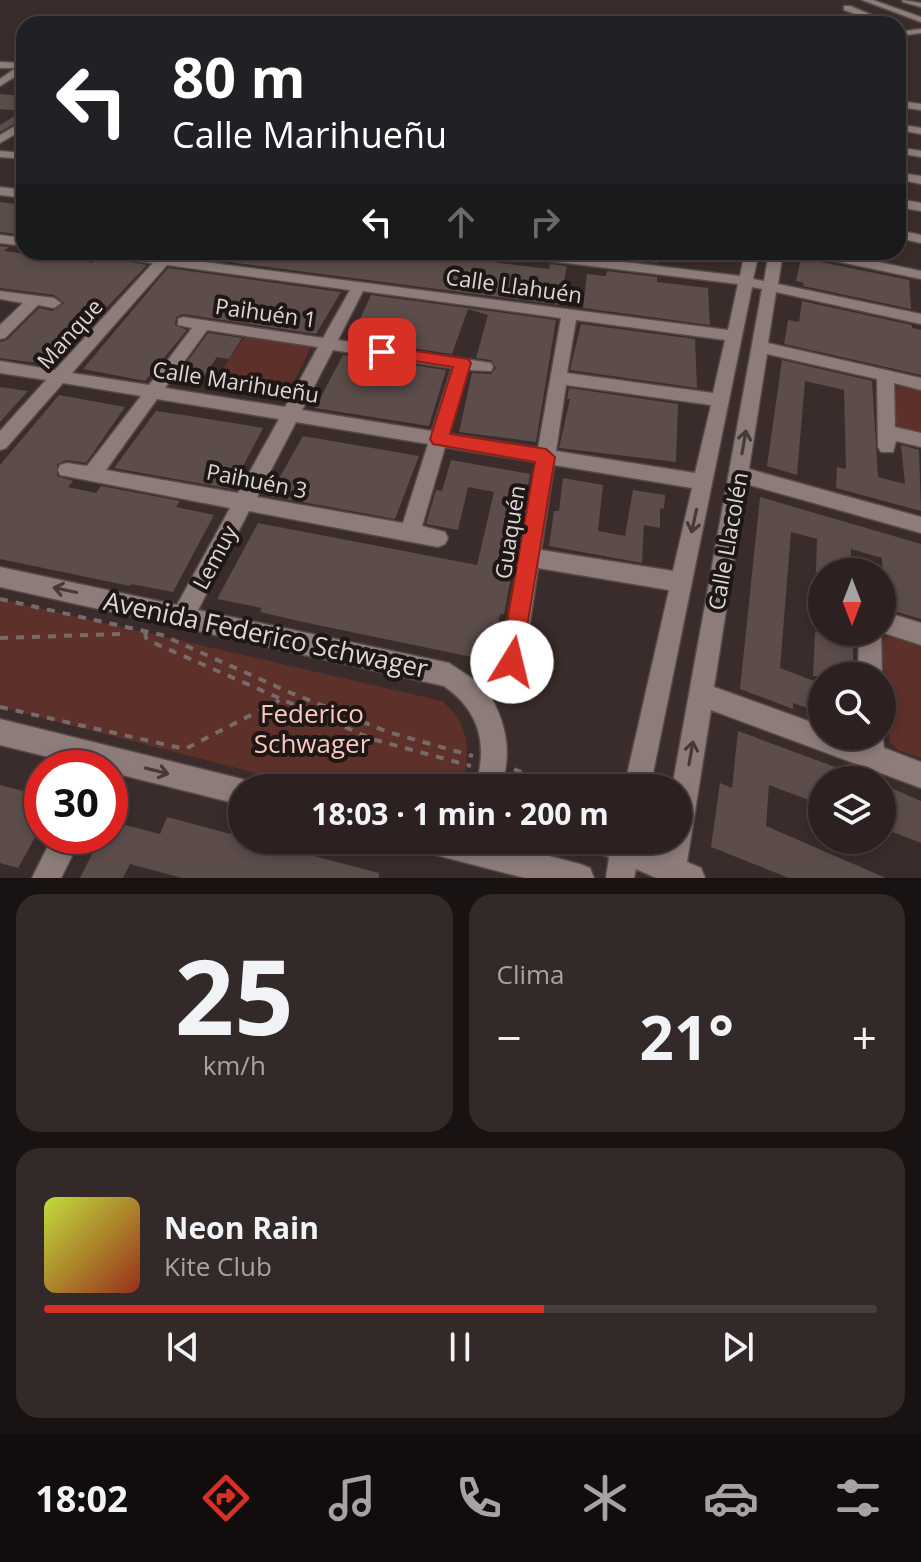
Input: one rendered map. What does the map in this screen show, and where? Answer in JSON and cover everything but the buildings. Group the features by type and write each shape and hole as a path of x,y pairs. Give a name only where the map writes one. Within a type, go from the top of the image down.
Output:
{"street":[{"path":"866,0 921,20"},
{"path":"906,0 921,5"},
{"path":"847,8 868,16"},
{"name":"Manque","path":"0,443 163,260"},
{"name":"Calle Llahuén","path":"193,260 359,286 733,336"},
{"path":"606,260 771,285 921,319"},
{"path":"672,260 672,272"},
{"name":"Calle Llacolén","path":"640,774 750,260"},
{"name":"Calle Llacolén","path":"687,774 775,260"},
{"path":"850,260 921,275"},
{"name":"Lemuy","path":"183,616 359,286"},
{"path":"0,295 54,303"},
{"path":"0,334 35,300"},
{"name":"Guaquén","path":"477,695 504,674 512,662 569,314"},
{"name":"Paihuén 1","path":"183,322 485,367"},
{"path":"92,474 203,325"},
{"path":"761,347 921,384"},
{"path":"410,533 462,363"},
{"name":"Calle Marihueñu","path":"0,367 702,482"},
{"path":"885,376 887,439 921,440"},
{"path":"559,378 719,400"},
{"name":"Paihuén 3","path":"67,470 438,538"},
{"path":"739,474 921,525"},
{"path":"529,557 681,582"},
{"name":"Avenida Federico Schwager","path":"0,577 151,621 183,616 438,671 460,681 477,695"},
{"path":"896,626 921,634"},
{"path":"701,694 808,727"},
{"path":"477,695 490,719 492,774"},
{"path":"0,732 60,750"},
{"path":"878,750 921,775"},
{"path":"128,768 228,789"},
{"path":"46,878 59,854"},
{"path":"487,854 580,878"},
{"path":"618,854 620,878"},
{"path":"638,854 677,875 676,854"}],"path":[{"path":"0,599 120,626 151,621"},
{"path":"151,621 146,638 154,643 372,739 492,774"},
{"path":"151,621 162,635 291,693 492,774"},
{"path":"0,638 120,634 120,626"},
{"path":"0,707 185,749 282,699"}],"green space":[{"path":"245,336 312,345 287,396 282,399 209,390"},
{"path":"901,385 921,389 921,437 902,430 894,421 891,389"},
{"name":"Federico Schwager","path":"0,599 442,701 458,719 463,730 466,764 464,774 260,774 0,707"},
{"path":"896,634 921,642 921,758 896,748 896,662 883,662 882,646 896,646"}],"route":[{"path":"382,352 462,363 439,439 546,457 512,662"}]}
